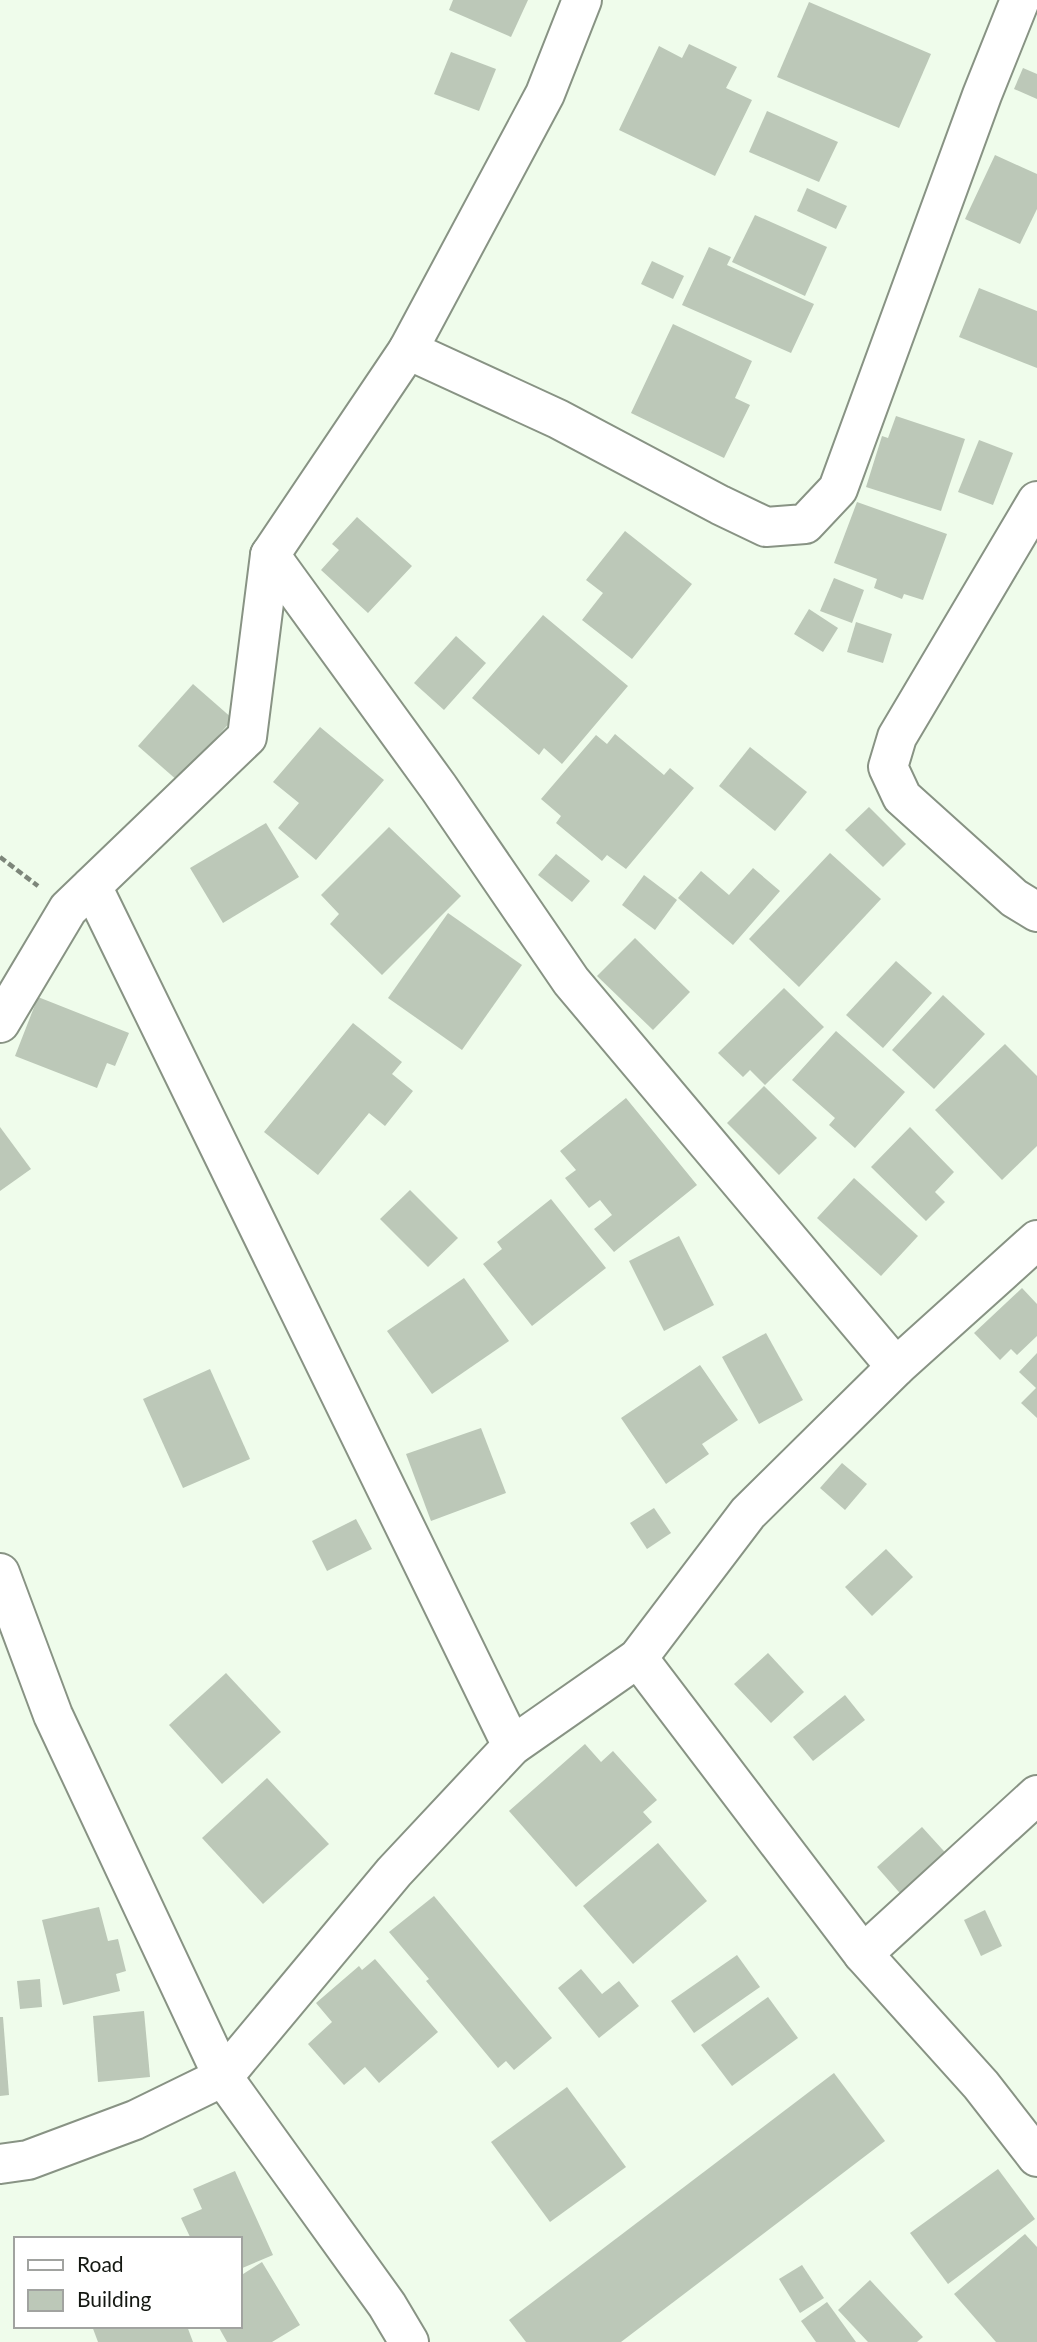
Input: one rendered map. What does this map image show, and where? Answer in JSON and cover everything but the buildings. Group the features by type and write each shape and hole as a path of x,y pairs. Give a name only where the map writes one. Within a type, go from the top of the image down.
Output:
{"street":[{"path":"0,1023 80,898 247,737 270,555 408,350 545,94 582,0"},
{"path":"408,350 558,419 766,527 805,524 838,489 977,108 1020,0"},
{"path":"1037,500 897,737 888,767 902,797 1014,898 1037,912"},
{"path":"270,555 439,788 571,981 896,1367"},
{"path":"80,898 512,1746"},
{"path":"0,2164 28,2161 135,2120 223,2077 394,1872 512,1746 638,1658 748,1513 896,1367 1037,1240"},
{"path":"0,1573 53,1715 223,2077 387,2305 410,2342"},
{"path":"638,1658 863,1954 981,2085 1037,2157"},
{"path":"863,1954 1037,1795"}],"path":[{"path":"0,856 80,898"}]}
